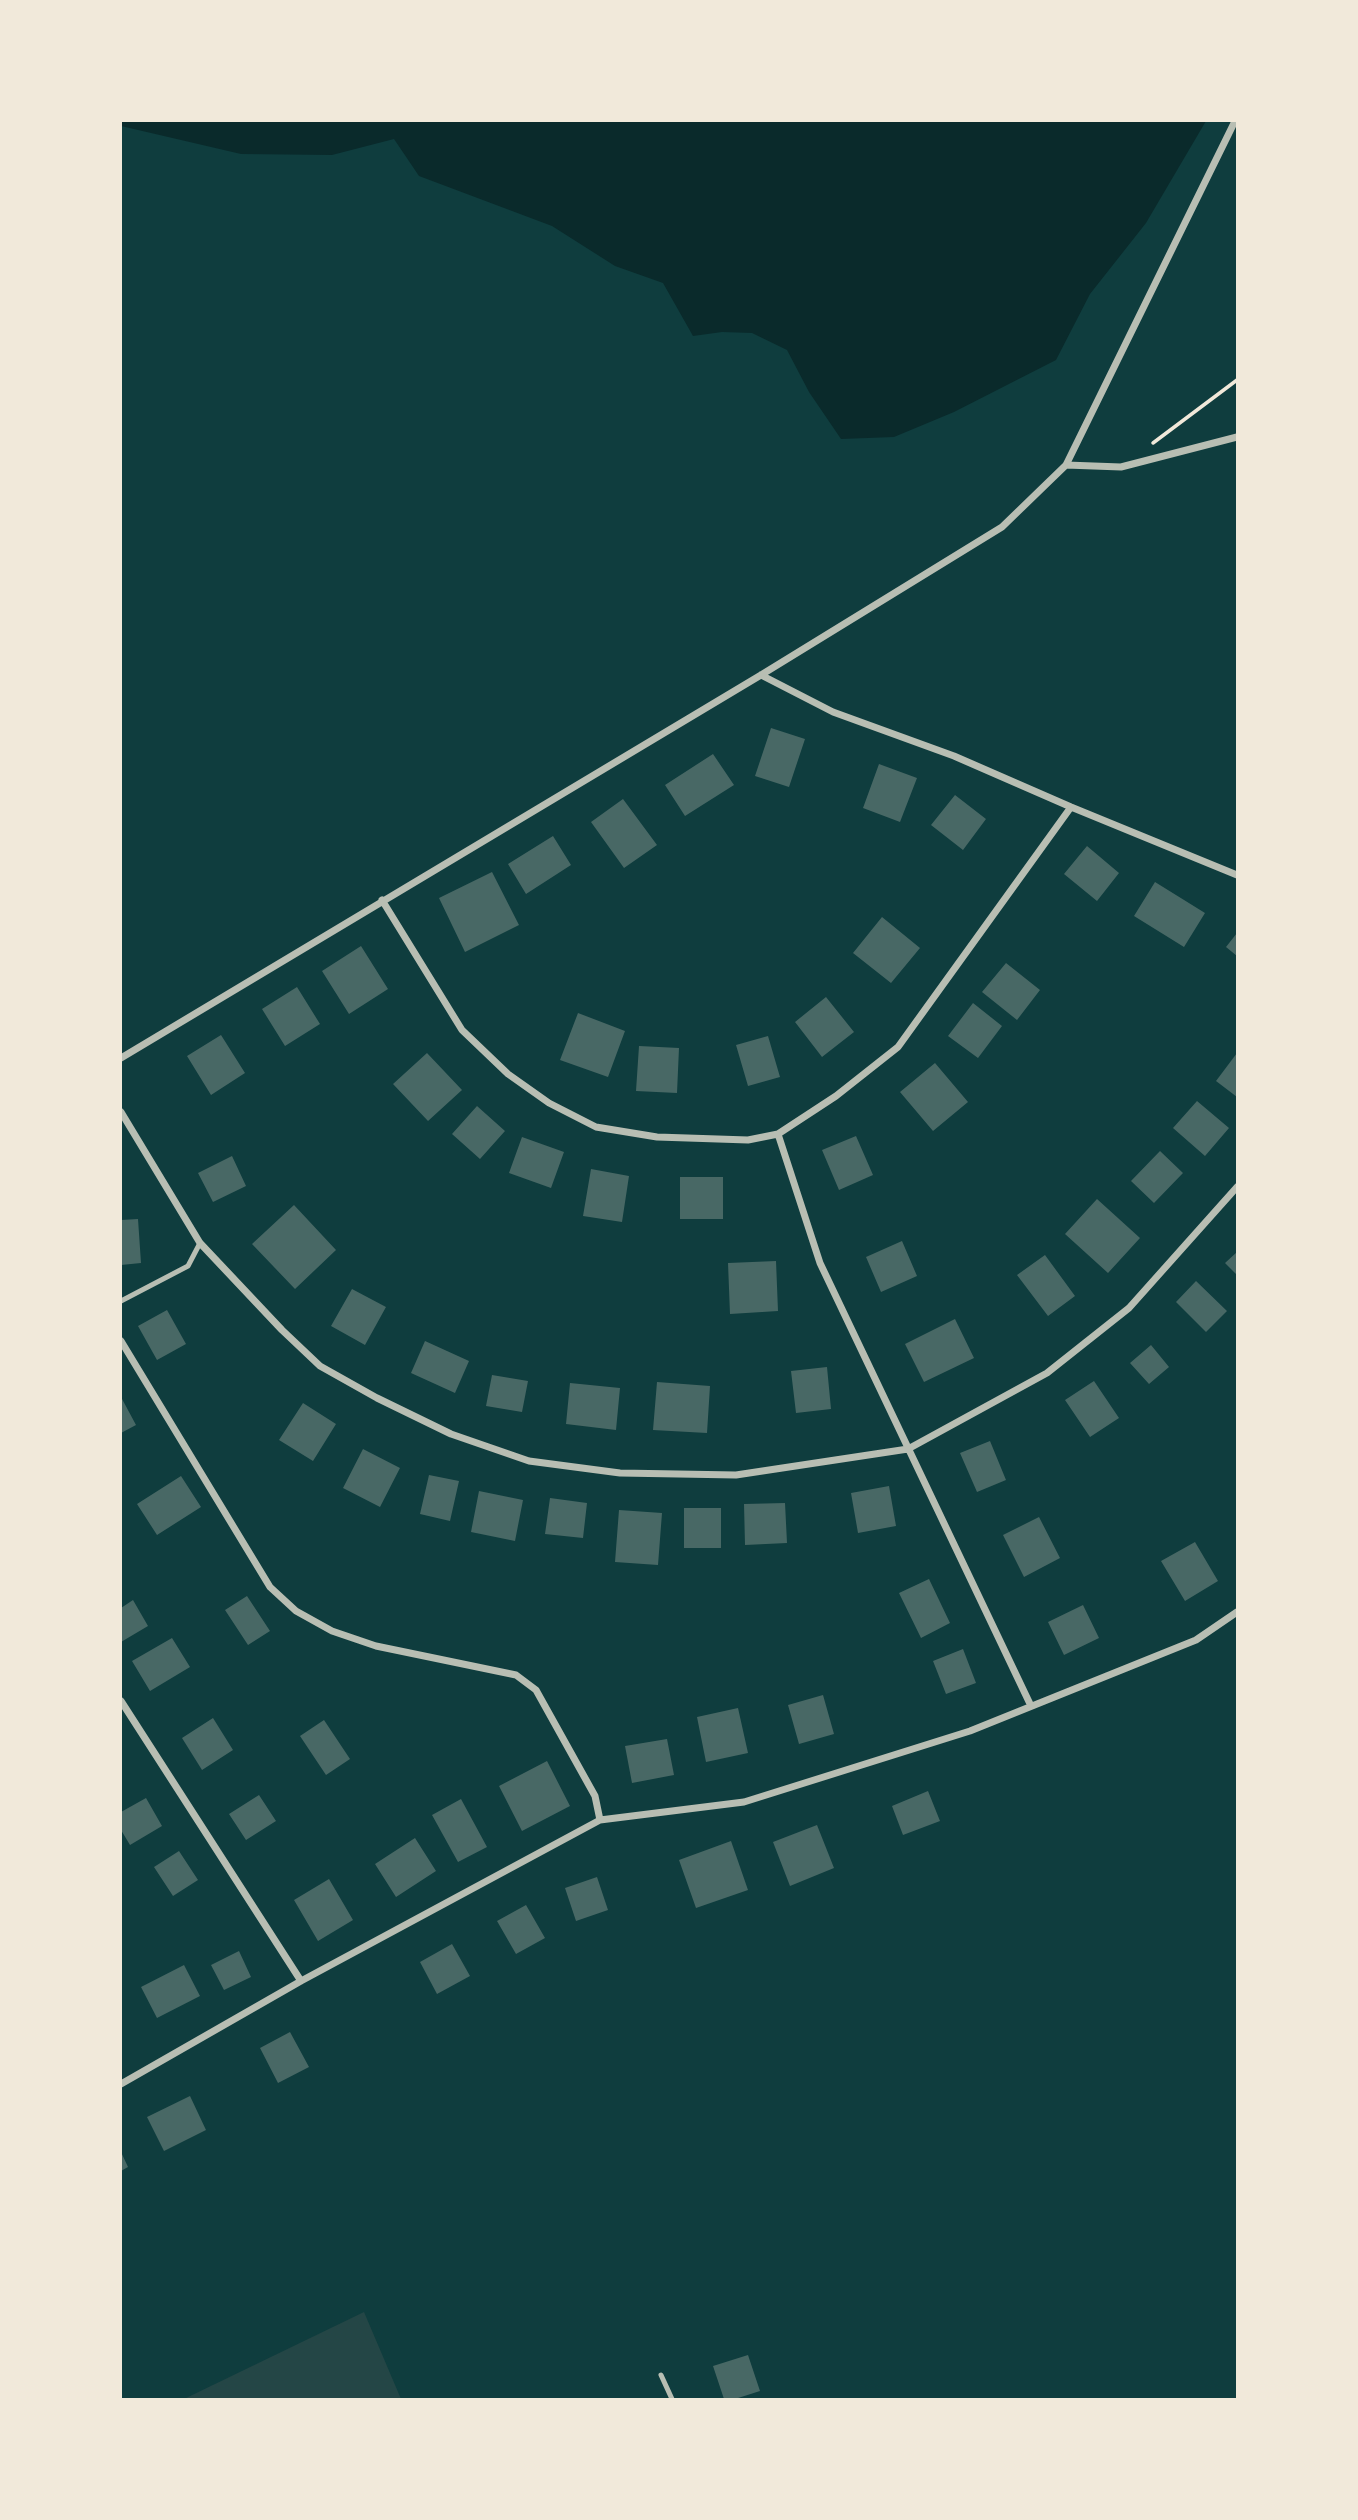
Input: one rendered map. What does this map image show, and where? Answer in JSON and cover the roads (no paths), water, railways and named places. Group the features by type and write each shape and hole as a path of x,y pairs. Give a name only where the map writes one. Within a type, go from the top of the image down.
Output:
{"street":[{"path":"121,1058 761,676 1002,527 1066,465 1235,121"},
{"path":"1066,465 1121,467 1237,438"},
{"path":"761,676 833,712 954,755 1070,807 1237,875"},
{"path":"382,900 462,1030 508,1074 549,1103 596,1127 657,1137 748,1140 778,1134 836,1096 898,1047 1070,807"},
{"path":"121,1112 200,1243 282,1331 320,1366 377,1398 451,1434 529,1461 620,1473 736,1475 908,1448 1047,1373 1129,1308 1237,1187"},
{"path":"778,1134 820,1263 1031,1706"},
{"path":"121,1341 270,1587 296,1611 332,1631 376,1646 516,1675 536,1690 595,1797 600,1821"},
{"path":"121,2084 301,1980 600,1821 744,1802 970,1731 1196,1640 1237,1612"},
{"path":"121,1700 301,1980"}],"lane":[{"path":"121,1301 188,1266 200,1243"},
{"path":"661,2375 671,2399"}]}
